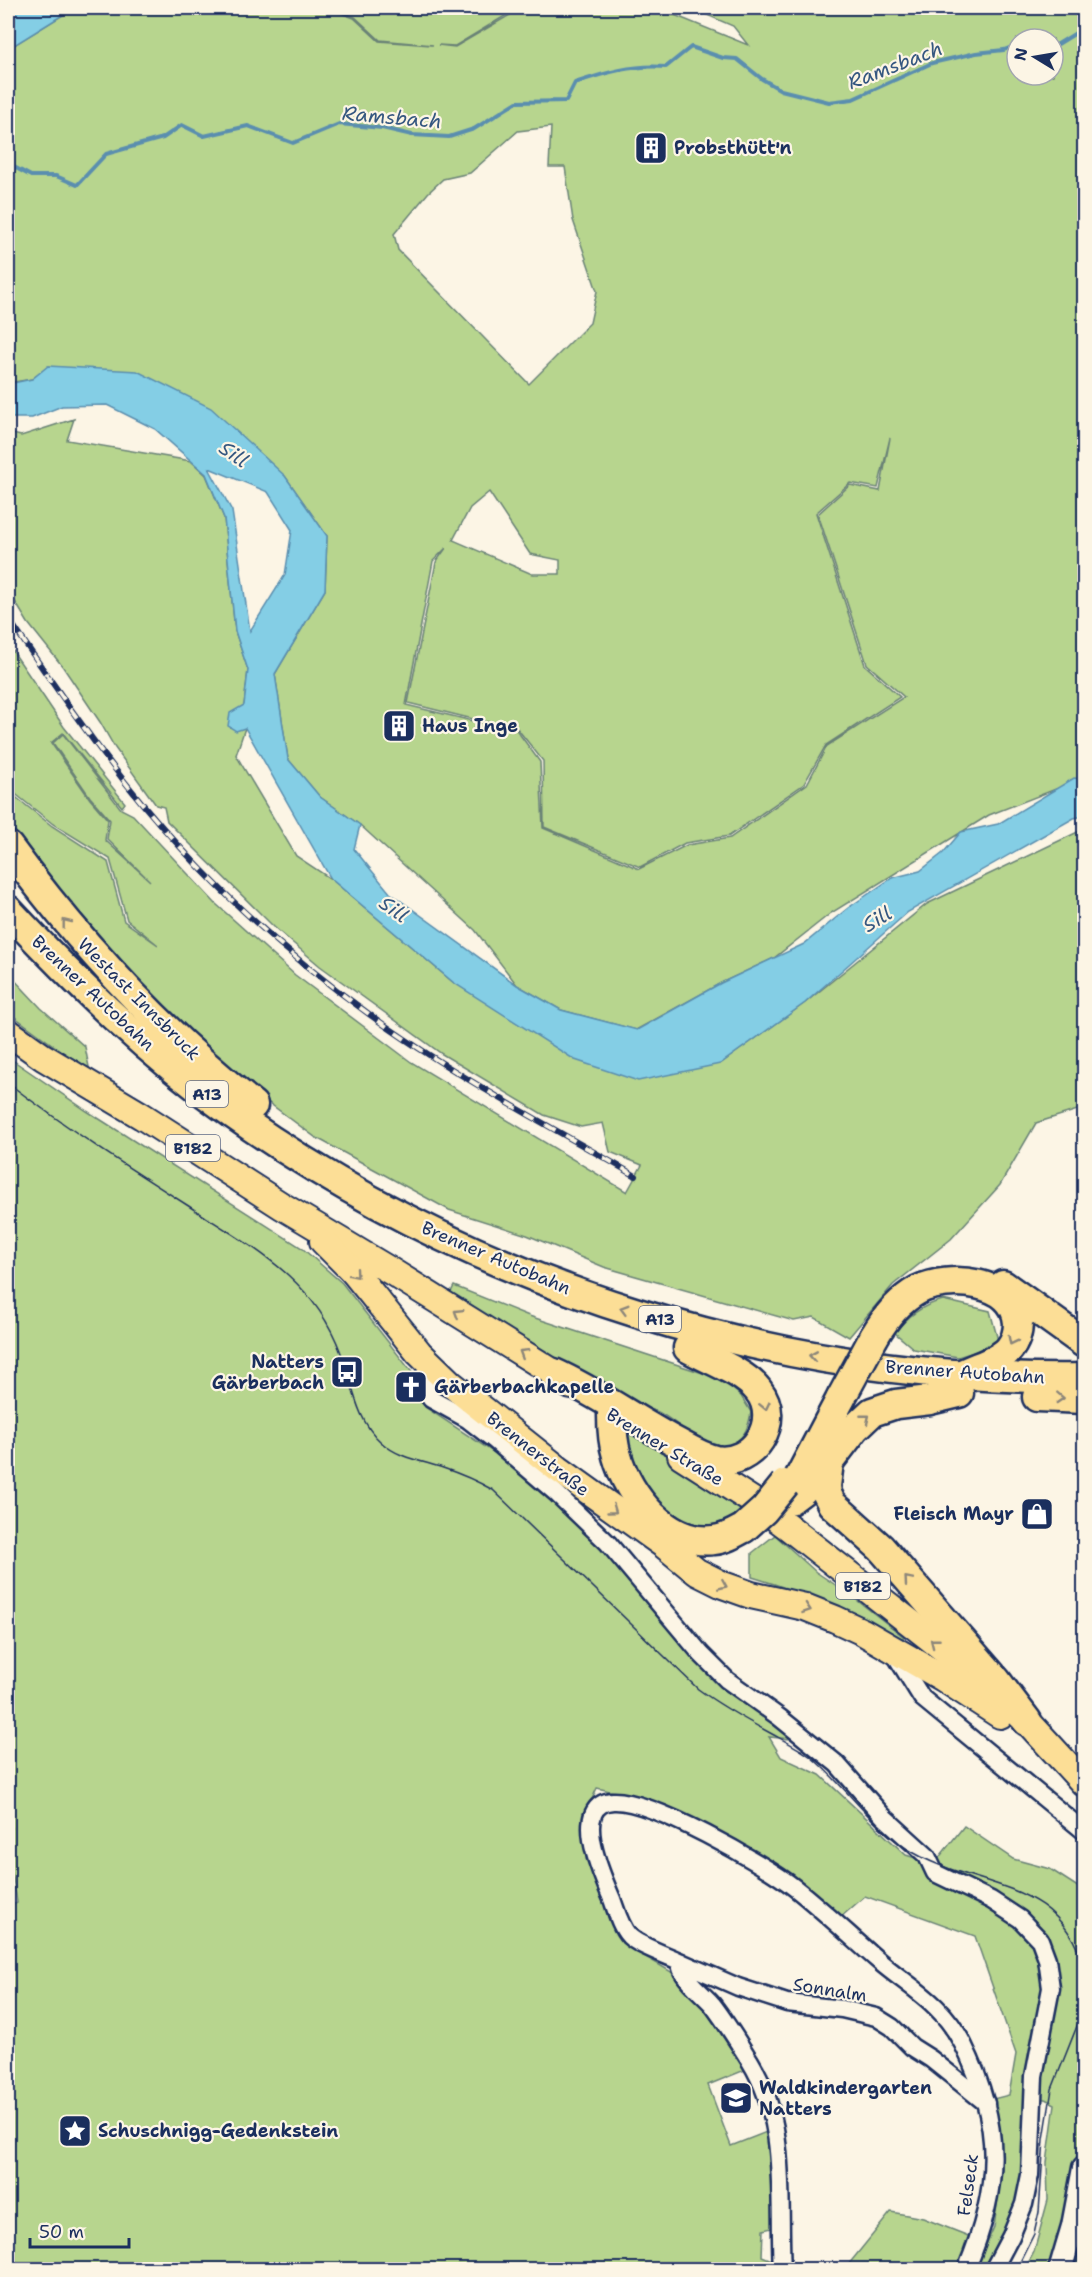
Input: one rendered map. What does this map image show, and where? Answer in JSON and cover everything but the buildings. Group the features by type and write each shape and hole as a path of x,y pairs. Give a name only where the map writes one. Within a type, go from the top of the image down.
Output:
{"highway":[{"name":"Westast Innsbruck","path":"8,846 71,929 118,982 201,1062 276,1123 438,1235"},
{"name":"Brenner Autobahn","path":"8,910 106,1010 144,1044 231,1112 308,1164 438,1235 538,1279 599,1301 704,1332 777,1350 892,1369 960,1384 1084,1399"},
{"name":"Brenner Autobahn","path":"8,936 87,1017 125,1052 227,1131 296,1177 371,1221 490,1280 609,1325 688,1348 830,1379 890,1388 1084,1378"},
{"path":"612,1415 614,1441 621,1467 641,1503 656,1519 684,1535 706,1540 723,1538 747,1534 775,1518 793,1491 836,1396 885,1304 907,1286 930,1276 960,1272 978,1274 1000,1283 1084,1343"},
{"path":"793,1491 829,1462 855,1428 872,1412 896,1404 930,1400 960,1384 1004,1354 1016,1337 1018,1324 1014,1308 991,1289 963,1282 948,1282 927,1287 900,1302 868,1336"},
{"path":"554,1373 578,1384 661,1434 706,1457 725,1461 742,1457 758,1443 765,1428 767,1411 762,1395 741,1377 688,1348"},
{"path":"829,1462 826,1486 832,1504 881,1548 996,1680 1027,1720"},
{"path":"664,1545 690,1553 711,1556 733,1551 747,1534"}],"main road":[{"name":"B182","path":"8,1022 102,1091"},
{"name":"B182","path":"8,1032 44,1057 102,1091 282,1206 324,1242 354,1272 396,1326"},
{"name":"Brenner Straße","path":"282,1206 554,1373 593,1403 691,1461 764,1509 958,1660 1027,1720 1084,1783"},
{"path":"396,1326 394,1316 399,1301 407,1294 424,1292"},
{"name":"Brennerstraße","path":"396,1326 460,1392 529,1447 664,1545"},
{"name":"Brenner Straße","path":"664,1545 697,1572 723,1585 751,1595 805,1607 863,1632 982,1701 1065,1762"}],"street":[{"path":"432,1365 424,1376 426,1392 431,1399 476,1426 556,1493 608,1543 701,1654 727,1680 779,1717 837,1764 883,1816 927,1857 936,1873 991,1900 1020,1919 1040,1940 1047,1959 1051,1988 1034,2076 1030,2175 1019,2215 993,2270"},
{"path":"892,1650 922,1698 1084,1831"},
{"name":"Sonnalm","path":"609,1801 600,1805 595,1812 591,1832 600,1870 623,1926 632,1939 744,1990 787,2003 842,2009 876,2017 892,2027 912,2047 931,2059 986,2103"},
{"name":"Felseck","path":"609,1801 634,1803 683,1823 775,1873 812,1901 878,1960 916,1988 936,2007 962,2043 986,2103 993,2150 993,2176 983,2226 966,2270"},
{"path":"681,1962 682,1972 717,2011 751,2062 766,2091 774,2114 778,2143 782,2270"},
{"path":"1060,2270 1073,2226 1084,2168"}],"green space":[{"path":"74,8 327,8 354,18 379,41 433,45 380,40 355,17 332,8 518,8 455,46 438,45 455,47 522,8 657,8 748,45 733,26 691,8 1084,8 1084,778 989,815 831,913 774,958 721,983 636,1030 561,1010 517,985 475,930 360,825 320,797 288,759 275,674 325,590 327,536 285,476 49,366 32,379 8,383 8,51","holes":["551,127 549,167 565,167 573,220 597,291 590,323 529,384 398,250 394,234 428,193 443,179 470,173 518,131","890,438 880,491 850,485 818,514 867,664 904,697 827,746 807,784 730,838 687,845 639,869 543,828 540,762 515,728 477,722 406,705 433,561 446,548 436,562 408,703 516,727 543,761 544,827 640,867 685,843 729,836 804,784 826,745 900,697 865,665 816,513 850,483 878,488","489,492 530,554 560,560 560,574 532,574 453,540 470,508"]},
{"path":"74,419 67,440 191,461 206,475 224,518 235,631 248,670 244,705 245,728 236,755 296,856 331,879 454,983 720,1064 805,1003 927,904 1084,829 1084,1108 1036,1123 1000,1185 951,1239 893,1285 849,1337 814,1317 794,1321 604,1267 527,1235 449,1210 315,1137 238,1080 151,994 78,916 8,822 8,791 52,826 108,862 124,921 158,945 127,920 110,859 53,824 8,788 8,644 64,727 125,803 122,807 63,733 51,743 90,799 108,820 105,840 150,881 107,839 110,820 90,797 53,743 63,734 121,809 133,815 216,904 295,975 411,1062 627,1192 642,1165 610,1152 603,1123 581,1127 544,1115 442,1054 320,966 274,927 167,821 164,807 156,805 115,748 63,667 28,623 8,590 8,433 21,436"},
{"path":"8,973 41,1008 85,1047 90,1072 8,1012"},
{"path":"8,1057 87,1111 302,1248 342,1283 414,1375 425,1407 552,1491 652,1605 802,1740 769,1737 781,1757 820,1775 906,1855 934,1864 964,1826 1013,1859 1050,1869 1084,1891 1084,2131 1073,2169 1065,2224 1052,2269 1025,2269 1034,2252 1048,2200 1047,2163 1055,2104 1045,2099 1024,2099 1023,2181 1007,2232 988,2269 975,2269 994,2227 1002,2168 993,2099 1009,2095 1016,2054 975,1936 865,1896 842,1916 785,1875 727,1838 665,1808 597,1788 582,1821 586,1859 622,1943 685,1980 745,2070 708,2085 731,2146 769,2131 776,2227 763,2230 762,2256 777,2262 777,2269 8,2269 8,1907 17,1903 8,1841 8,1832 12,1828 8,1821"},
{"path":"454,1286 529,1316 721,1379 741,1396 751,1412 746,1430 733,1443 723,1446 703,1442 658,1412 626,1403 449,1296"},
{"path":"943,1300 990,1311 999,1344 958,1357 914,1349 895,1333 916,1312"},
{"path":"621,1427 690,1467 750,1511 729,1528 678,1524 638,1485"},
{"path":"775,1535 816,1572 849,1594 904,1637 901,1640 828,1605 752,1577 752,1553"},
{"path":"891,2212 923,2218 971,2237 957,2269 844,2270"},
{"path":"1084,2212 1084,2269 1067,2270"}],"water":[{"path":"8,8 74,8 8,51"},
{"name":"Sill","path":"48,366 137,371 211,408 285,476 327,536 325,590 275,674 288,759 320,797 360,825 354,849 390,893 517,985 561,1010 637,1030 721,983 804,944 848,908 892,878 920,871 943,853 961,832 998,824 1074,778 1084,779 1084,816 1074,818 908,912 805,1003 720,1064 638,1081 575,1060 454,983 331,879 245,728 236,731 228,726 230,713 244,705 248,670 235,631 224,518 206,474 155,429 107,405 62,406 32,418 8,418 8,384 32,379","holes":["209,468 268,492 292,530 285,575 250,631 232,511"]}],"waterway":[{"name":"Ramsbach","path":"1065,40 1084,28"},
{"name":"Ramsbach","path":"8,151 14,167 31,176 56,176 77,185 106,154 163,138 182,125 204,136 248,126 293,143 339,124 382,128 412,135 449,137 474,129 517,102 566,101 575,83 586,79 631,68 666,67 691,47 723,58 737,59 762,79 781,90 829,102 853,99 932,63 976,53 1005,50"}],"tram line":[{"path":"8,1083 96,1146 252,1247 288,1275 312,1301 331,1331 345,1364 360,1412 365,1423 381,1442 395,1452 456,1473 493,1490 698,1689 734,1713 811,1757 880,1828 906,1848 931,1862 1010,1889 1034,1900 1055,1916 1072,1938 1084,1969"},
{"path":"1016,2270 1034,2234 1039,2212 1044,2139 1052,2089 1083,2011 1084,1999"}],"railway":[{"path":"8,618 90,736 158,822 203,872 271,936 344,995 434,1058 636,1176"}],"place":[{"name":"Probsthütt'n","path":"651,148"},
{"name":"Haus Inge","path":"399,726"},
{"name":"Natters Gärberbach","path":"347,1372"},
{"name":"Gärberbachkapelle","path":"411,1387"},
{"name":"Fleisch Mayr","path":"1037,1514"},
{"name":"Waldkindergarten Natters","path":"736,2098"},
{"name":"Schuschnigg-Gedenkstein","path":"75,2131"}]}
